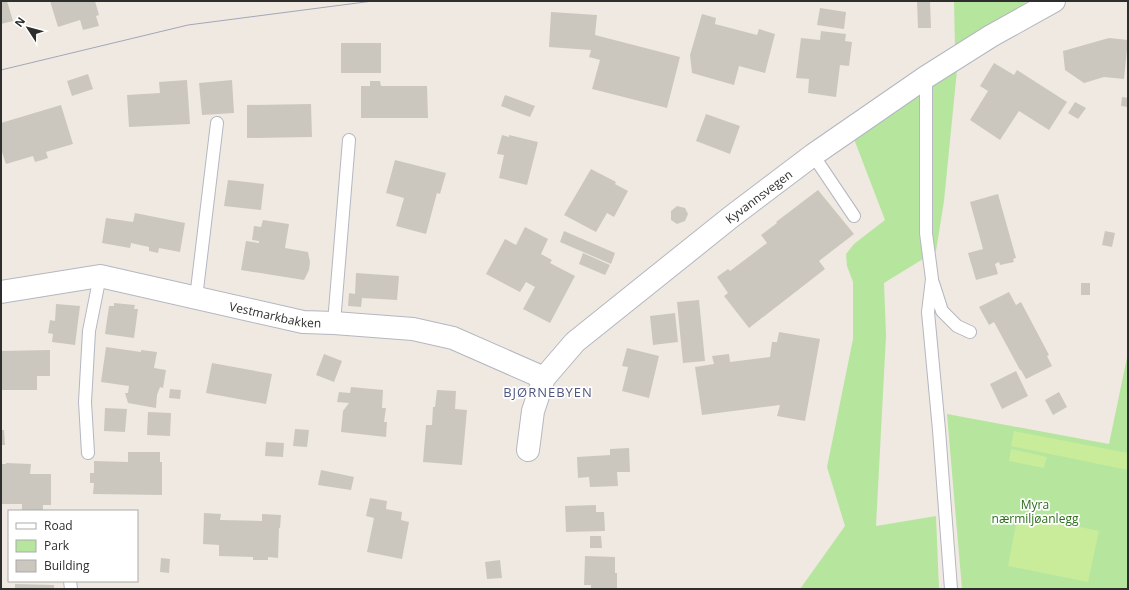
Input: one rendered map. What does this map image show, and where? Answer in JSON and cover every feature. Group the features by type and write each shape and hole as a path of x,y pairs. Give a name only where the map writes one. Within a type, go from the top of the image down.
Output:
{"street":[{"name":"Kyvannsvegen","path":"528,450 532,411 544,378 575,342 731,217 813,155 926,77 991,36 1054,1"},
{"name":"Vestmarkbakken","path":"1,292 100,276 303,322 413,329 453,338 544,378"}],"lane":[{"path":"926,77 926,233 932,278 942,312 957,326 970,332"},
{"path":"196,298 217,123"},
{"path":"334,323 349,140"},
{"path":"813,155 854,216"},
{"path":"88,453 85,402 89,331 100,276"},
{"path":"932,278 928,312 951,589"}],"green space":[{"path":"954,1 1028,1 1015,11 955,47"},
{"path":"957,70 944,201 936,251 884,283 886,336 876,526 936,516 939,589 800,589 845,526 827,467 853,339 853,282 847,266 846,254 854,244 885,220 854,139"},
{"name":"Myra nærmiljøanlegg","path":"1128,353 1128,589 962,589 947,414 1109,444"},
{"path":"1014,431 1128,453 1128,470 1011,446"},
{"path":"1011,449 1047,457 1044,468 1009,461"},
{"path":"1018,514 1099,531 1088,582 1008,566"}],"building":[{"path":"1,1 7,1 13,21 1,24"},
{"path":"50,1 95,1 99,15 96,16 99,26 83,30 80,20 58,27"},
{"path":"917,1 930,1 931,28 918,28"},
{"path":"820,8 846,12 844,29 817,25"},
{"path":"551,12 597,15 595,35 680,57 667,108 592,89 600,60 589,57 591,50 549,47"},
{"path":"702,14 716,18 715,24 757,35 759,29 775,34 765,73 739,66 734,85 692,73 690,55"},
{"path":"821,31 846,34 845,41 852,42 849,66 840,65 836,97 808,93 809,79 796,78 801,38 820,40"},
{"path":"1109,38 1128,40 1124,79 1104,77 1084,83 1065,70 1063,51"},
{"path":"341,43 381,43 381,73 341,73"},
{"path":"994,63 1014,75 1017,70 1067,102 1049,130 1019,111 1000,140 970,120 988,91 980,86"},
{"path":"88,74 93,89 72,96 67,81"},
{"path":"187,80 190,124 129,127 127,95 160,93 159,82"},
{"path":"232,80 234,113 202,115 199,83"},
{"path":"370,81 380,81 381,86 427,86 428,118 361,118 361,86 370,86"},
{"path":"505,95 535,106 530,117 501,106"},
{"path":"1122,97 1128,98 1128,107 1121,106"},
{"path":"1075,102 1086,108 1078,119 1068,113"},
{"path":"311,104 312,137 247,138 247,105"},
{"path":"61,105 73,144 46,152 48,158 42,160 35,162 33,156 6,164 1,149 1,123"},
{"path":"706,114 740,126 730,154 696,141"},
{"path":"502,135 509,137 509,135 538,142 527,185 499,178 504,155 497,154"},
{"path":"395,160 446,173 440,194 437,193 426,234 396,226 404,198 386,193"},
{"path":"591,169 616,182 615,184 628,191 614,217 607,213 596,232 564,215"},
{"path":"228,180 264,184 261,210 224,206"},
{"path":"818,190 854,234 819,261 825,269 749,328 724,296 728,293 717,277 728,269 730,271 767,243 761,235"},
{"path":"998,194 1016,258 1013,259 1014,262 1000,265 999,262 995,264 998,274 976,280 968,253 983,249 970,202"},
{"path":"677,206 685,208 688,214 685,221 677,224 671,220 671,211"},
{"path":"135,213 185,223 180,252 159,248 158,253 149,251 149,247 131,243 130,248 102,243 106,218 133,222"},
{"path":"263,220 289,224 285,248 308,252 310,262 309,270 304,280 241,270 246,241 259,243 259,241 252,240 254,226 261,227"},
{"path":"525,227 548,239 541,254 552,260 550,263 575,276 550,323 523,309 535,287 526,282 520,292 486,274 505,239 516,245"},
{"path":"564,231 615,253 611,264 560,242"},
{"path":"1105,231 1115,233 1112,247 1102,245"},
{"path":"583,253 610,265 605,275 579,264"},
{"path":"356,273 399,276 397,300 362,298 361,307 348,306 349,293 355,294"},
{"path":"1081,283 1090,283 1090,295 1081,295"},
{"path":"1009,292 1016,305 1021,302 1049,355 1047,356 1052,366 1026,379 994,322 989,325 979,307"},
{"path":"699,300 705,361 683,363 677,302"},
{"path":"114,303 135,305 134,309 138,309 134,338 105,334 109,306 114,306"},
{"path":"56,304 80,306 75,345 52,342 53,334 48,333 50,320 55,321"},
{"path":"675,313 678,342 653,345 650,316"},
{"path":"779,332 820,339 805,421 777,416 780,405 702,415 695,367 714,364 712,356 729,354 730,362 770,357 772,342 777,342"},
{"path":"106,347 141,352 141,350 157,352 154,368 166,370 163,388 160,387 157,395 156,408 128,403 125,393 128,393 129,386 101,382"},
{"path":"627,348 659,356 649,398 622,391 628,367 622,366"},
{"path":"50,350 50,376 37,376 37,390 1,390 1,351"},
{"path":"324,354 342,361 334,382 316,375"},
{"path":"212,363 272,374 266,404 206,393"},
{"path":"1016,371 1028,396 1002,409 990,384"},
{"path":"351,387 383,390 382,408 386,408 384,422 387,422 386,437 341,432 343,411 349,403 337,402 339,392 350,393"},
{"path":"170,389 181,390 180,399 169,398"},
{"path":"437,390 456,391 455,409 467,410 462,465 423,462 426,425 432,425 433,407 435,407"},
{"path":"1059,392 1067,407 1053,415 1045,400"},
{"path":"105,408 127,409 125,432 104,431"},
{"path":"148,412 171,413 170,436 147,435"},
{"path":"295,429 309,430 307,447 293,446"},
{"path":"1,430 4,430 5,445 1,445"},
{"path":"266,442 284,443 283,457 265,456"},
{"path":"629,448 630,472 617,472 618,486 590,487 589,477 578,478 577,457 610,455 610,449"},
{"path":"128,452 160,452 160,462 162,462 162,495 93,494 94,483 90,483 90,473 94,473 94,461 128,462"},
{"path":"1,464 31,464 30,474 51,474 51,505 43,505 43,510 22,510 22,504 1,504"},
{"path":"321,470 354,477 351,490 318,485"},
{"path":"370,498 387,501 386,509 402,512 401,520 409,522 402,559 367,552 374,518 366,516"},
{"path":"596,505 596,512 604,512 605,531 566,532 565,506"},
{"path":"204,513 221,514 220,520 262,521 262,514 281,515 278,558 268,557 268,560 253,560 253,557 219,556 219,545 203,544"},
{"path":"590,536 601,536 602,548 590,548"},
{"path":"585,556 615,557 617,589 591,589 591,585 584,585"},
{"path":"161,558 170,559 169,573 160,572"},
{"path":"500,560 502,578 487,579 485,562"},
{"path":"15,584 54,585 54,589 15,589"}],"tram line":[{"path":"1,70 188,25 373,1"}],"district":[{"name":"BJØRNEBYEN","path":"548,392"}]}
